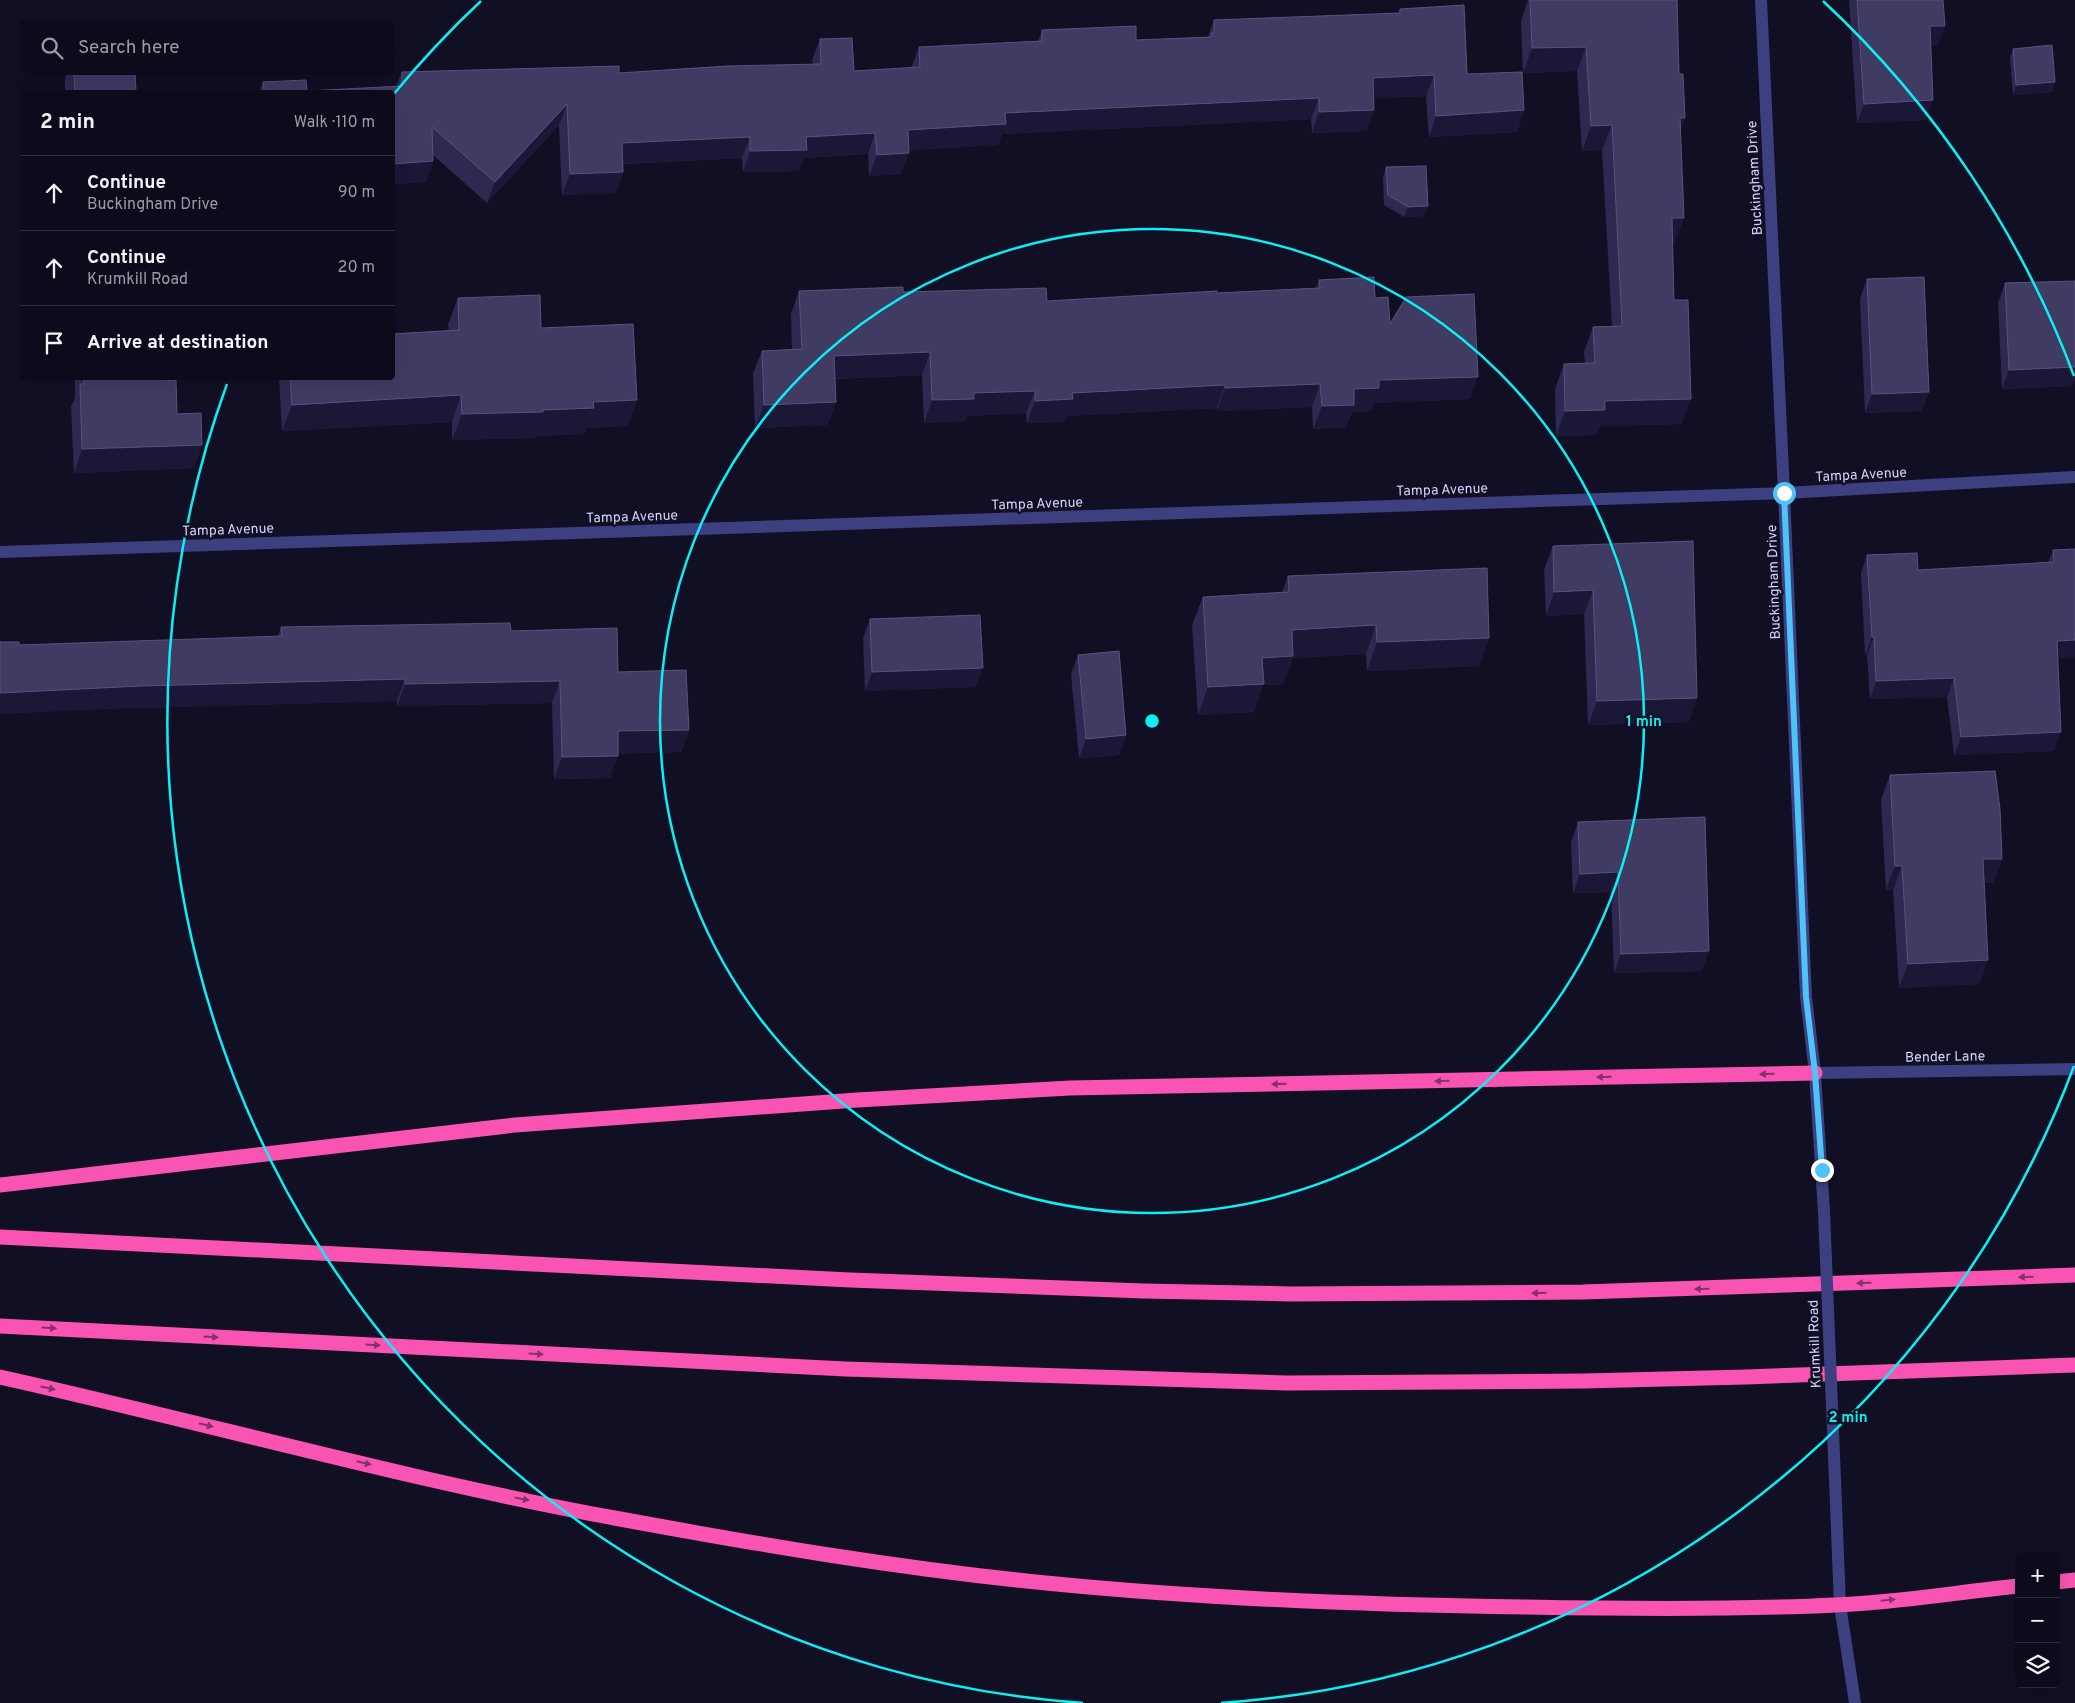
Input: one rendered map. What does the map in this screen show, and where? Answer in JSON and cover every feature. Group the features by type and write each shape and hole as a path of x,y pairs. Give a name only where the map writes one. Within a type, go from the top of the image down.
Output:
{"highway":[{"path":"0,1185 515,1125 856,1100 1070,1088 1815,1073"},
{"path":"0,1237 850,1280 1282,1294 1583,1292 2075,1275"},
{"path":"0,1326 846,1369 1287,1383 1584,1382 2075,1365"},
{"path":"0,1377 480,1491 633,1521 896,1565 1045,1583 1328,1602 1590,1608 1728,1608 1840,1605 2015,1586"},
{"path":"2060,1582 2075,1580"}],"street":[{"name":"Buckingham Drive","path":"1760,0 1806,997 1815,1073"},
{"name":"Tampa Avenue","path":"0,552 1784,493 2075,478"},
{"name":"Bender Lane","path":"1815,1073 2075,1069"},
{"name":"Krumkill Road","path":"1815,1073 1824,1212 1840,1605 1855,1703"}],"building":[{"path":"1530,0 1677,0 1679,74 1683,74 1685,118 1680,118 1684,218 1672,218 1674,300 1688,300 1691,399 1605,401 1605,410 1565,411 1564,364 1595,363 1593,327 1622,326 1612,125 1591,126 1586,47 1532,48"},
{"path":"1857,0 1943,0 1945,26 1930,26 1933,100 1864,104"},
{"path":"1464,5 1467,74 1522,72 1524,110 1436,116 1434,75 1373,78 1374,110 1319,112 1319,98 1005,113 1006,124 908,130 909,153 877,155 875,133 806,137 807,150 750,151 750,137 622,143 623,172 570,174 567,104 495,182 432,127 433,161 395,164 395,90 326,90 402,86 402,72 619,66 619,73 728,66 821,64 820,39 852,38 854,71 920,67 919,47 1042,41 1042,30 1136,26 1136,40 1212,37 1211,33 1214,33 1214,20 1400,13 1400,9"},
{"path":"2052,45 2055,82 2016,85 2013,49"},
{"path":"74,75 135,75 136,90 75,90"},
{"path":"306,80 307,90 264,90 263,82"},
{"path":"1426,166 1428,206 1408,207 1388,195 1386,167"},
{"path":"1374,277 1375,298 1388,297 1390,324 1406,297 1474,294 1478,377 1379,380 1379,388 1354,389 1354,405 1322,406 1320,384 1225,388 1225,385 1072,393 1073,399 1035,401 1035,391 974,393 974,399 932,400 930,352 834,356 836,402 764,405 762,351 802,349 799,291 903,287 903,292 1046,288 1047,301 1217,291 1217,293 1320,288 1319,280"},
{"path":"1924,277 1929,392 1872,394 1867,279"},
{"path":"2075,281 2075,367 2009,370 2005,283"},
{"path":"540,295 541,328 633,324 637,400 593,402 594,408 543,410 543,412 462,414 461,395 292,405 290,380 395,380 395,334 459,330 458,298"},
{"path":"84,380 176,380 177,414 201,413 202,445 82,449 80,384 84,384"},
{"path":"1693,541 1697,698 1597,701 1593,590 1554,592 1553,546"},
{"path":"2075,549 2075,640 2057,641 2061,732 1961,737 1954,678 1876,681 1867,555 1917,553 1918,570 2054,562 2053,550"},
{"path":"1487,568 1489,638 1377,642 1376,625 1292,630 1293,656 1262,658 1264,684 1208,687 1203,597 1289,592 1288,576"},
{"path":"980,615 983,668 872,672 870,619"},
{"path":"510,623 511,631 617,628 618,672 686,670 689,730 618,731 618,756 562,757 560,681 405,684 405,679 141,686 0,693 0,642 19,642 19,645 282,636 281,627"},
{"path":"1119,651 1126,735 1086,739 1078,655"},
{"path":"1995,771 2000,809 2002,859 1983,859 1988,960 1908,964 1902,866 1895,866 1890,775"},
{"path":"1705,817 1709,951 1621,954 1618,872 1580,874 1578,822"}],"route":[{"path":"1784,493 1806,997 1815,1073 1822,1170"}]}
